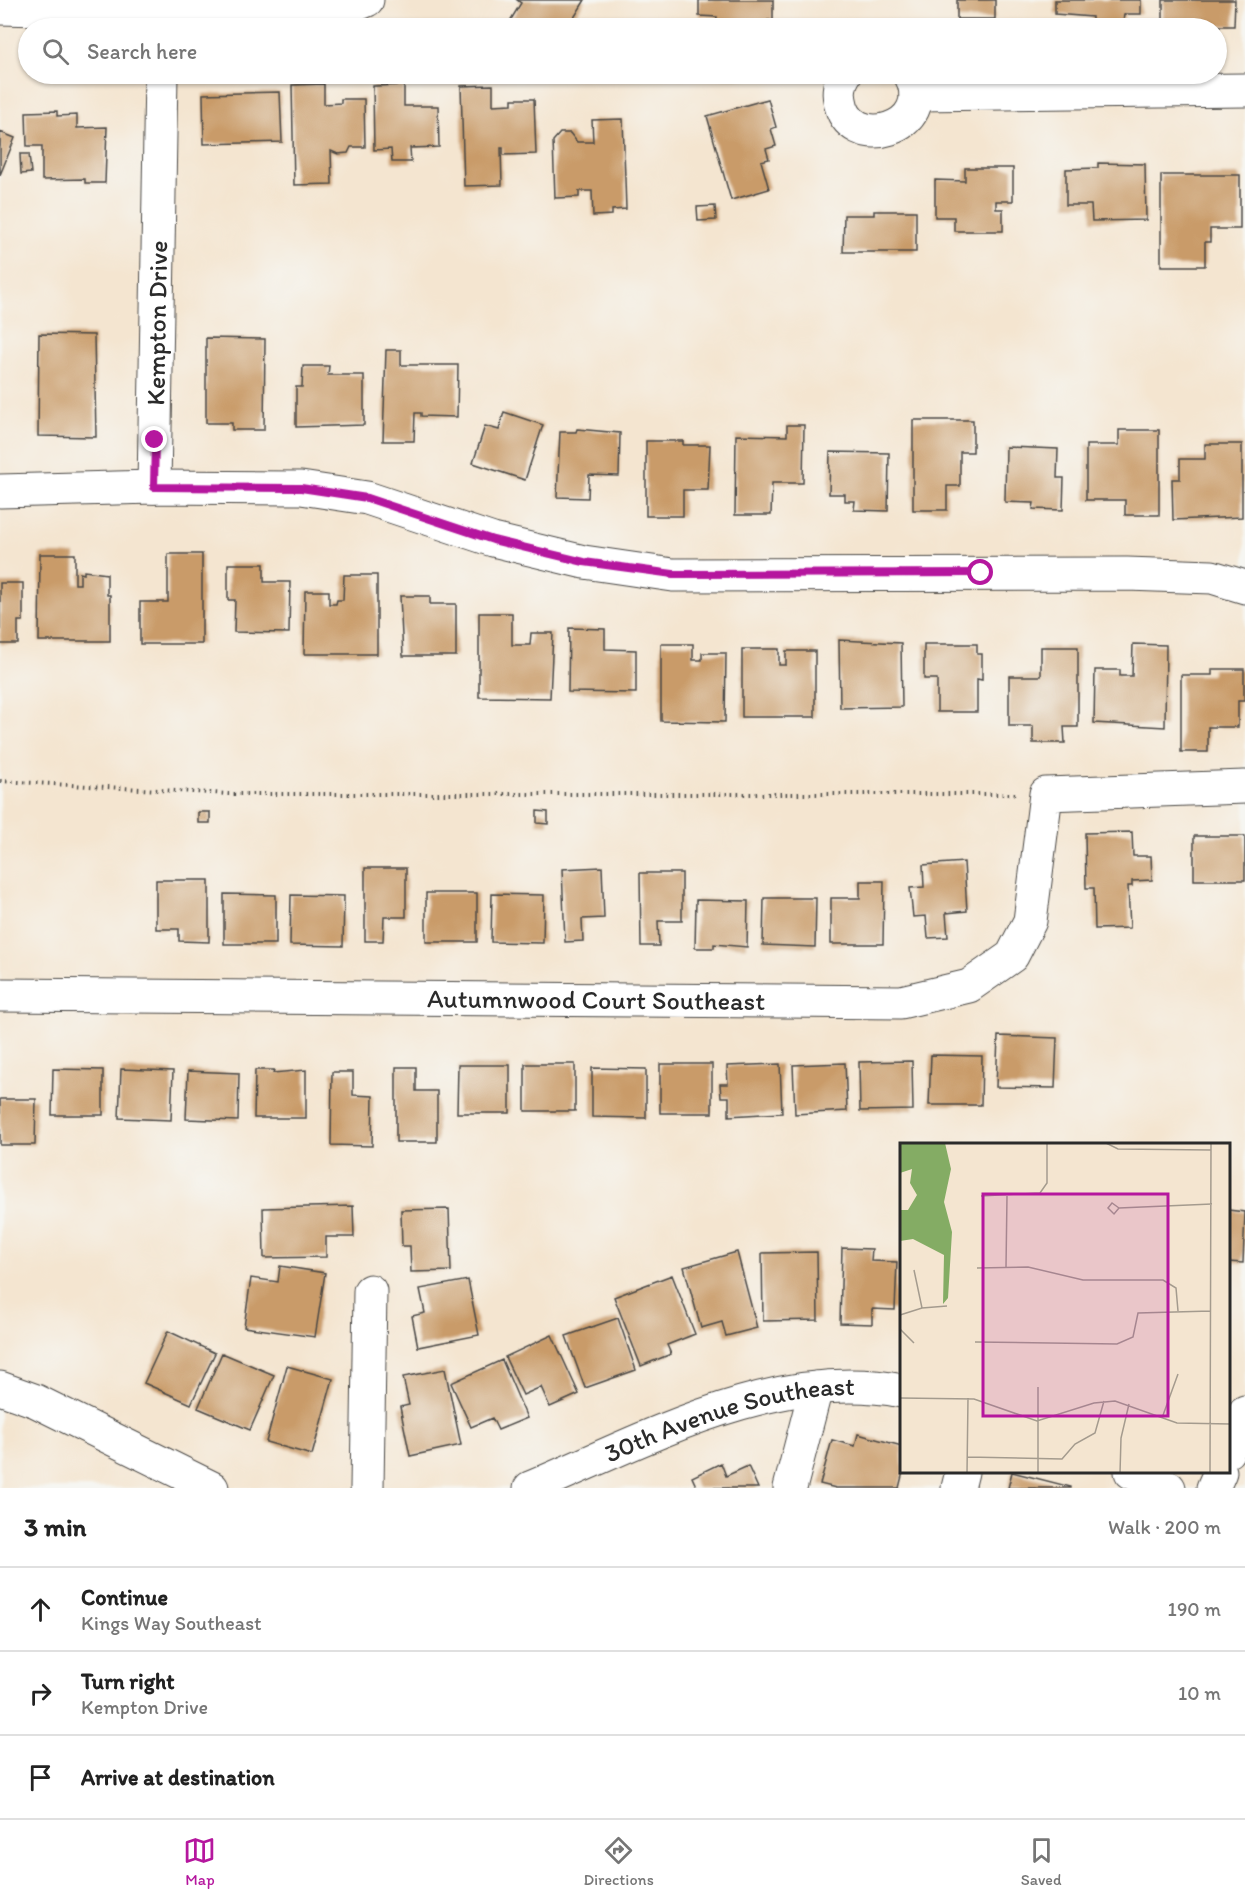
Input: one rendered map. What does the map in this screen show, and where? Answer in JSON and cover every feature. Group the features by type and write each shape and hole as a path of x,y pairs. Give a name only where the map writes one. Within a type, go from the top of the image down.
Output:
{"street":[{"path":"198,18 343,10 367,0"},
{"path":"0,8 135,18"},
{"name":"Kempton Drive","path":"154,487 161,84"},
{"path":"842,84 839,93 841,106 852,122 870,131 884,131 896,127 907,118 914,107 913,84 1245,90"},
{"path":"0,491 154,487 301,488 367,498 516,545 584,562 673,574 1127,574 1212,577 1245,587"},
{"path":"1046,794 1245,787"},
{"name":"Autumnwood Court Southeast","path":"0,995 901,1002 969,986 1012,956 1030,921 1046,794"},
{"path":"367,1488 370,1291"},
{"name":"30th Avenue Southeast","path":"530,1488 697,1418 750,1399 792,1390 849,1386 900,1391"},
{"path":"0,1388 36,1401 212,1488"},
{"path":"790,1488 816,1389"},
{"path":"1230,1446 1245,1412"},
{"path":"958,1488 962,1473"},
{"path":"1133,1473 1169,1488"},
{"path":"1213,1488 1220,1473"}],"path":[{"path":"0,781 229,794 1046,794"}],"building":[{"path":"517,0 585,0 574,18 512,18 521,3"},
{"path":"699,0 773,0 773,18 699,16"},
{"path":"957,0 995,0 995,18 957,18"},
{"path":"1055,0 1141,0 1141,14 1124,14 1124,18 1092,18 1055,14"},
{"path":"1163,0 1235,0 1234,26 1227,26 1227,18 1163,18"},
{"path":"324,84 324,104 341,103 341,99 364,99 365,147 351,147 348,153 338,154 331,151 332,184 294,185 292,85"},
{"path":"404,85 404,106 438,106 439,147 410,148 411,162 392,162 391,149 374,150 373,86"},
{"path":"493,85 493,105 512,104 512,99 534,99 536,154 503,155 503,148 501,148 502,185 464,186 461,86"},
{"path":"280,92 282,142 204,144 203,94"},
{"path":"768,99 776,127 771,129 776,146 766,149 769,159 761,161 769,189 731,200 707,116"},
{"path":"57,111 57,116 77,115 77,128 107,127 105,183 85,183 85,179 42,180 42,146 27,146 26,112"},
{"path":"623,119 626,209 612,210 612,215 593,216 592,191 579,191 579,197 555,198 553,141 560,133 570,133 577,142 593,142 592,120"},
{"path":"0,132 15,138 0,175"},
{"path":"20,154 29,154 31,173 21,174"},
{"path":"1098,163 1145,164 1146,220 1092,221 1091,205 1066,205 1066,169 1098,168"},
{"path":"965,168 1013,168 1013,201 996,201 996,209 1003,209 1003,231 954,231 954,217 935,217 935,180 965,181"},
{"path":"1161,175 1240,175 1240,229 1210,229 1210,242 1205,242 1205,266 1161,266"},
{"path":"715,206 716,220 698,221 697,207"},
{"path":"874,211 916,211 916,252 843,252 844,215 874,215"},
{"path":"39,334 94,335 96,437 38,436"},
{"path":"206,338 265,339 264,430 232,430 232,423 206,423"},
{"path":"386,350 401,350 401,365 458,365 457,417 421,416 421,413 415,413 414,441 383,441"},
{"path":"303,366 329,366 328,375 364,375 364,425 296,427 296,387 302,387"},
{"path":"504,412 543,425 525,480 473,463 485,426 499,430"},
{"path":"913,420 973,420 973,452 960,452 960,486 947,486 947,510 913,510"},
{"path":"787,425 804,425 803,483 772,483 771,515 735,515 736,435 787,436"},
{"path":"577,429 620,433 619,476 589,475 588,498 557,497 560,432 576,432"},
{"path":"1119,430 1159,430 1159,515 1125,515 1125,500 1086,500 1086,445 1119,445"},
{"path":"646,441 683,441 683,445 710,445 708,490 683,490 683,516 646,516"},
{"path":"1205,444 1242,444 1242,517 1173,520 1172,479 1180,479 1180,459 1205,459"},
{"path":"1006,447 1058,449 1057,478 1064,478 1063,510 1033,509 1034,503 1005,502"},
{"path":"830,452 889,453 888,511 854,510 855,501 845,501 845,494 829,494"},
{"path":"40,554 75,554 75,584 80,584 80,573 84,574 84,571 107,574 107,595 110,595 110,641 39,641"},
{"path":"168,554 202,554 202,644 140,644 140,602 168,602"},
{"path":"228,564 264,564 264,582 290,582 289,633 234,632 235,600 228,600"},
{"path":"344,575 377,575 377,654 304,654 305,591 329,591 329,604 336,604 337,600 343,600"},
{"path":"0,583 23,583 23,621 18,621 18,644 0,644"},
{"path":"400,596 430,596 430,604 456,604 456,656 403,656"},
{"path":"479,613 512,613 512,645 530,645 531,633 553,633 550,698 479,697"},
{"path":"569,628 605,629 605,649 636,650 636,693 568,692"},
{"path":"839,640 901,643 902,707 840,708"},
{"path":"661,644 693,644 693,660 702,660 702,653 726,653 725,722 661,721"},
{"path":"924,644 977,644 977,654 982,654 982,680 977,679 977,712 937,712 937,679 924,679"},
{"path":"1133,644 1166,645 1165,727 1094,723 1095,670 1120,670 1120,676 1132,676"},
{"path":"1041,647 1078,647 1078,727 1064,727 1065,743 1033,743 1033,726 1009,726 1009,676 1041,676"},
{"path":"742,649 779,649 779,665 786,665 786,651 815,651 815,717 742,717"},
{"path":"1212,669 1244,669 1244,701 1238,701 1238,727 1208,727 1208,752 1181,752 1181,675 1212,675"},
{"path":"537,811 548,812 548,824 537,823"},
{"path":"198,812 210,812 210,823 198,823"},
{"path":"1132,832 1133,856 1151,856 1152,880 1132,881 1132,886 1128,886 1130,928 1095,929 1094,888 1086,888 1085,833"},
{"path":"1194,836 1245,836 1245,880 1194,880"},
{"path":"964,862 967,911 946,913 948,937 928,938 926,916 913,917 910,888 924,887 923,865"},
{"path":"602,867 604,918 582,919 583,941 565,942 562,869"},
{"path":"365,868 406,868 406,917 384,917 383,941 365,941"},
{"path":"640,873 682,873 682,921 658,921 659,946 641,946"},
{"path":"156,880 209,880 209,942 179,941 179,929 156,929"},
{"path":"860,881 884,881 883,944 831,944 831,898 860,898"},
{"path":"426,893 477,893 477,942 426,942"},
{"path":"224,894 276,895 276,944 224,944"},
{"path":"492,894 544,895 543,943 491,942"},
{"path":"291,895 344,896 343,946 290,945"},
{"path":"764,898 816,898 815,947 763,945"},
{"path":"696,900 748,901 747,947 714,944 714,948 695,948"},
{"path":"998,1036 1057,1038 1055,1088 996,1087"},
{"path":"931,1055 982,1056 981,1105 929,1105"},
{"path":"912,1061 913,1110 860,1111 859,1062"},
{"path":"845,1063 847,1111 795,1114 793,1065"},
{"path":"525,1064 575,1064 575,1111 525,1111"},
{"path":"660,1064 712,1064 712,1113 660,1113"},
{"path":"780,1064 782,1113 729,1116 729,1097 721,1097 720,1084 728,1084 727,1066"},
{"path":"458,1065 510,1065 510,1113 457,1113"},
{"path":"396,1067 416,1067 416,1091 437,1091 437,1142 396,1142"},
{"path":"592,1068 646,1069 646,1118 592,1117"},
{"path":"53,1069 103,1070 103,1115 52,1115"},
{"path":"121,1069 173,1071 171,1120 119,1118"},
{"path":"255,1070 274,1070 273,1073 306,1070 306,1118 254,1118"},
{"path":"188,1071 239,1073 238,1121 186,1119"},
{"path":"332,1072 353,1072 353,1095 373,1096 372,1146 331,1145"},
{"path":"0,1099 36,1099 35,1145 0,1145"},
{"path":"353,1206 354,1237 326,1237 326,1257 264,1258 263,1208"},
{"path":"449,1209 451,1271 411,1272 410,1246 402,1246 401,1210"},
{"path":"1230,1210 1245,1212 1243,1263 1230,1262"},
{"path":"842,1248 872,1249 871,1261 897,1262 895,1310 872,1309 872,1324 840,1323"},
{"path":"737,1252 757,1328 726,1336 722,1322 701,1328 684,1267"},
{"path":"817,1252 818,1320 763,1321 762,1253"},
{"path":"280,1266 325,1273 315,1337 244,1327 251,1278 278,1282"},
{"path":"672,1275 695,1334 667,1345 671,1354 641,1366 614,1297"},
{"path":"468,1280 479,1335 418,1347 412,1316 425,1313 420,1289"},
{"path":"618,1318 636,1370 585,1388 566,1336"},
{"path":"168,1331 215,1353 191,1404 144,1383"},
{"path":"552,1335 579,1394 550,1407 541,1387 523,1395 505,1357"},
{"path":"222,1353 274,1375 250,1430 198,1408"},
{"path":"502,1360 527,1418 498,1430 492,1418 471,1427 451,1383"},
{"path":"287,1366 333,1379 312,1455 266,1442"},
{"path":"445,1369 461,1445 410,1456 400,1407 409,1405 403,1377"},
{"path":"858,1434 900,1445 900,1473 903,1473 899,1488 836,1488 820,1484 832,1440 855,1446"},
{"path":"721,1463 726,1476 748,1466 758,1488 697,1488 692,1477"},
{"path":"1012,1473 1071,1487 1071,1488 1008,1488"}],"route":[{"path":"155,440 154,487 301,488 367,498 493,540 584,562 673,574 981,573"}]}
